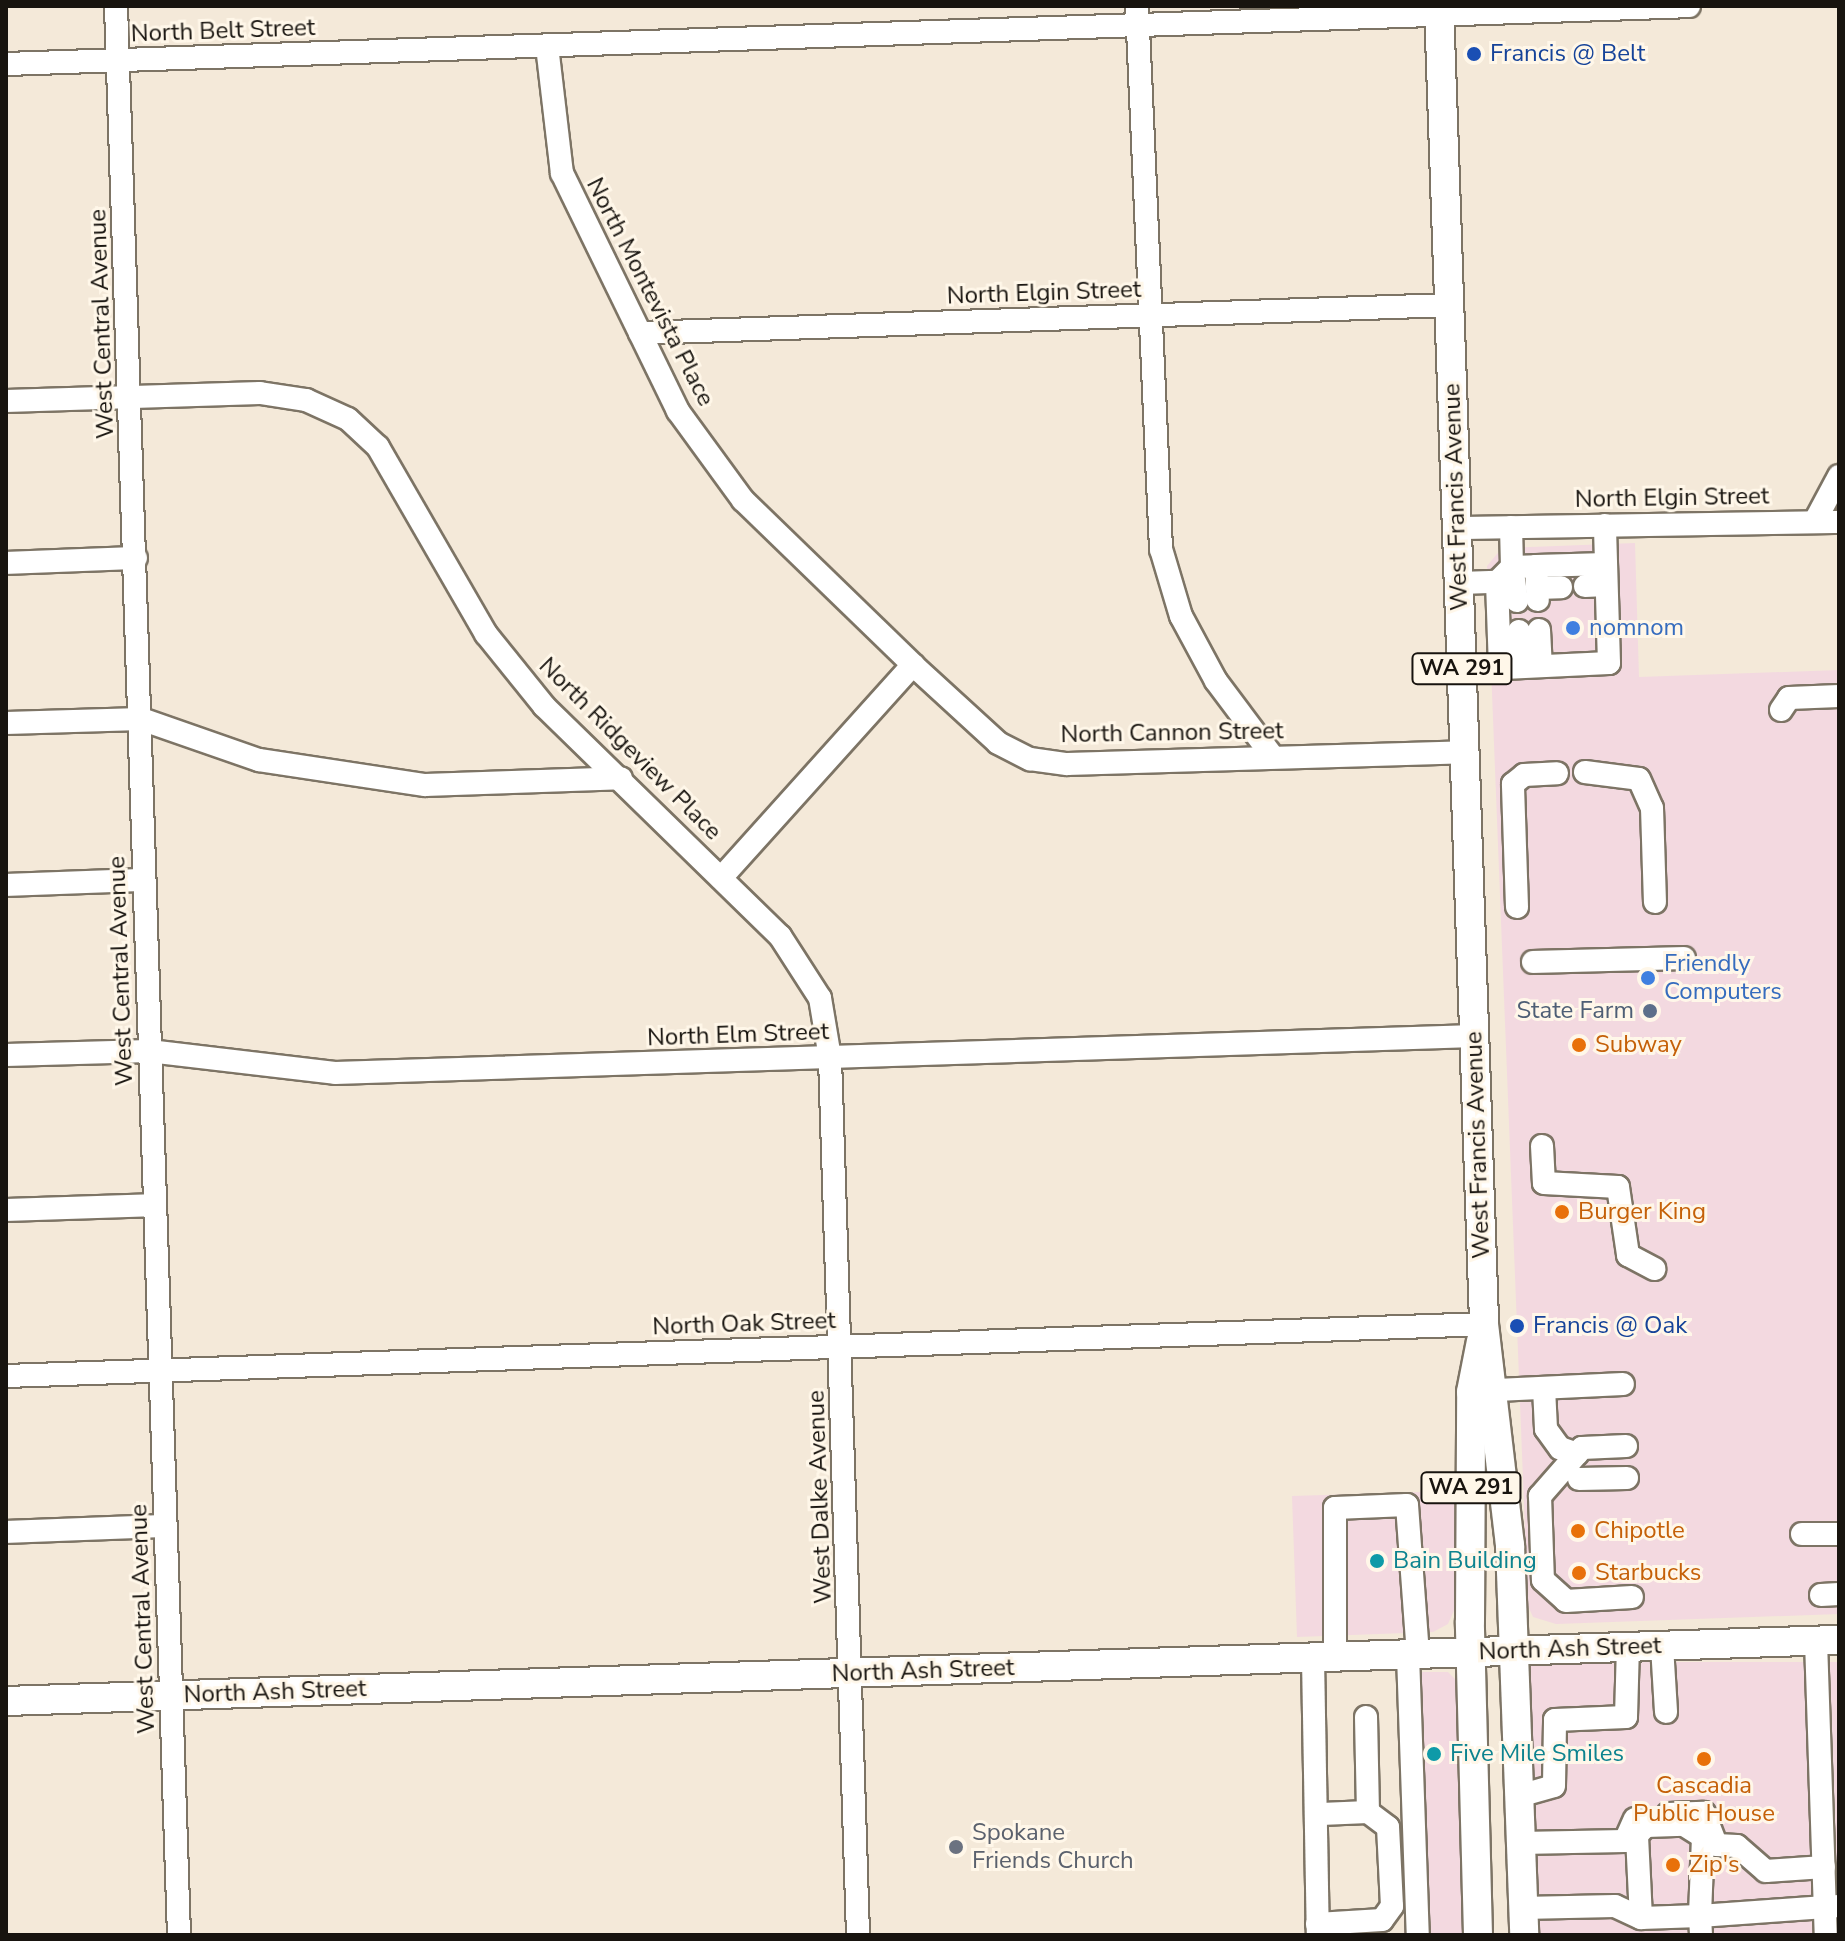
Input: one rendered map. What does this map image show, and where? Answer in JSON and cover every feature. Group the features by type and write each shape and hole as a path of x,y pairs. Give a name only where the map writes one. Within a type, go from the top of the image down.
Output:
{"main road":[{"name":"West Francis Avenue","path":"1439,10 1484,1324 1497,1390 1514,1652 1523,1922"},
{"name":"West Francis Avenue","path":"1478,1935 1470,1653 1471,1392 1484,1324"},
{"name":"North Ash Street","path":"6,1701 1827,1640"}],"street":[{"name":"West Central Avenue","path":"116,6 179,1935"},
{"name":"North Belt Street","path":"6,64 547,46 1138,16 1689,6"},
{"path":"1138,16 1161,549 1188,629 1273,757"},
{"name":"North Montevista Place","path":"547,46 562,173 678,411 743,500 913,665"},
{"name":"North Elgin Street","path":"640,333 1450,305"},
{"name":"North Ridgeview Place","path":"131,397 260,393 306,400 348,419 378,447 486,634 544,706 780,936 820,998 830,1058"},
{"path":"6,401 131,397"},
{"path":"1815,521 1839,476"},
{"name":"North Elgin Street","path":"1458,528 1839,522"},
{"path":"1462,670 1609,663 1599,578 1605,525"},
{"path":"1511,527 1505,575 1520,667"},
{"path":"6,563 136,558"},
{"path":"1505,575 1532,589 1599,578"},
{"path":"1460,583 1505,575 1532,589 1561,587"},
{"path":"1520,667 1529,631"},
{"path":"721,878 913,665"},
{"name":"North Cannon Street","path":"913,665 998,743 1030,759 1067,764 1465,752"},
{"path":"1781,710 1789,698 1839,696"},
{"path":"6,723 141,719 259,760 326,774 425,785 621,778"},
{"path":"1585,772 1639,779 1652,808 1655,902"},
{"path":"1517,907 1513,784 1524,775 1557,773"},
{"path":"6,885 143,880"},
{"path":"1533,962 1684,958"},
{"name":"North Elm Street","path":"6,1055 149,1051 335,1073 1474,1036"},
{"name":"West Dalke Avenue","path":"830,1058 853,1673 858,1935"},
{"path":"1542,1146 1544,1183 1618,1187 1628,1255 1654,1269"},
{"path":"6,1210 155,1205"},
{"name":"North Oak Street","path":"6,1376 1484,1324"},
{"path":"1497,1390 1623,1384"},
{"path":"1544,1388 1546,1429 1560,1448 1577,1454 1626,1446"},
{"path":"1577,1454 1540,1496 1543,1580 1566,1601 1632,1597"},
{"path":"1579,1479 1627,1478"},
{"path":"1321,1814 1368,1812 1388,1827 1389,1914 1318,1929 1324,1658 1335,1508 1407,1505 1418,1935"},
{"path":"6,1532 165,1526"},
{"path":"1802,1534 1839,1534"},
{"path":"1826,1935 1832,1908 1824,1867 1827,1640"},
{"path":"1662,1646 1666,1712"},
{"path":"1519,1796 1554,1786 1555,1720 1626,1717 1628,1647"},
{"path":"1366,1717 1368,1812"},
{"path":"1520,1843 1625,1841 1637,1816 1704,1813 1716,1845 1737,1846 1766,1871 1824,1867"},
{"path":"1641,1918 1637,1835 1646,1826 1684,1825 1703,1837 1700,1926"},
{"path":"1523,1922 1615,1906 1641,1918 1700,1926 1832,1908"}],"shaded area":[{"path":"1635,543 1639,677 1839,670 1839,1614 1556,1624 1533,1617 1528,1606 1487,566 1502,548"},
{"path":"1454,1491 1456,1606 1448,1624 1433,1632 1297,1637 1292,1496"},
{"path":"1531,1662 1839,1662 1839,1935 1531,1935"},
{"path":"1402,1672 1448,1672 1458,1682 1467,1935 1404,1935"}],"place":[{"name":"Francis @ Belt","path":"1474,54"},
{"name":"nomnom","path":"1573,628"},
{"name":"Friendly Computers","path":"1648,978"},
{"name":"State Farm","path":"1650,1011"},
{"name":"Subway","path":"1579,1045"},
{"name":"Burger King","path":"1562,1212"},
{"name":"Francis @ Oak","path":"1517,1326"},
{"name":"Chipotle","path":"1578,1531"},
{"name":"Bain Building","path":"1377,1561"},
{"name":"Starbucks","path":"1579,1573"},
{"name":"Five Mile Smiles","path":"1434,1754"},
{"name":"Cascadia Public House","path":"1704,1759"},
{"name":"Spokane Friends Church","path":"956,1847"},
{"name":"Zip's","path":"1673,1865"}]}
